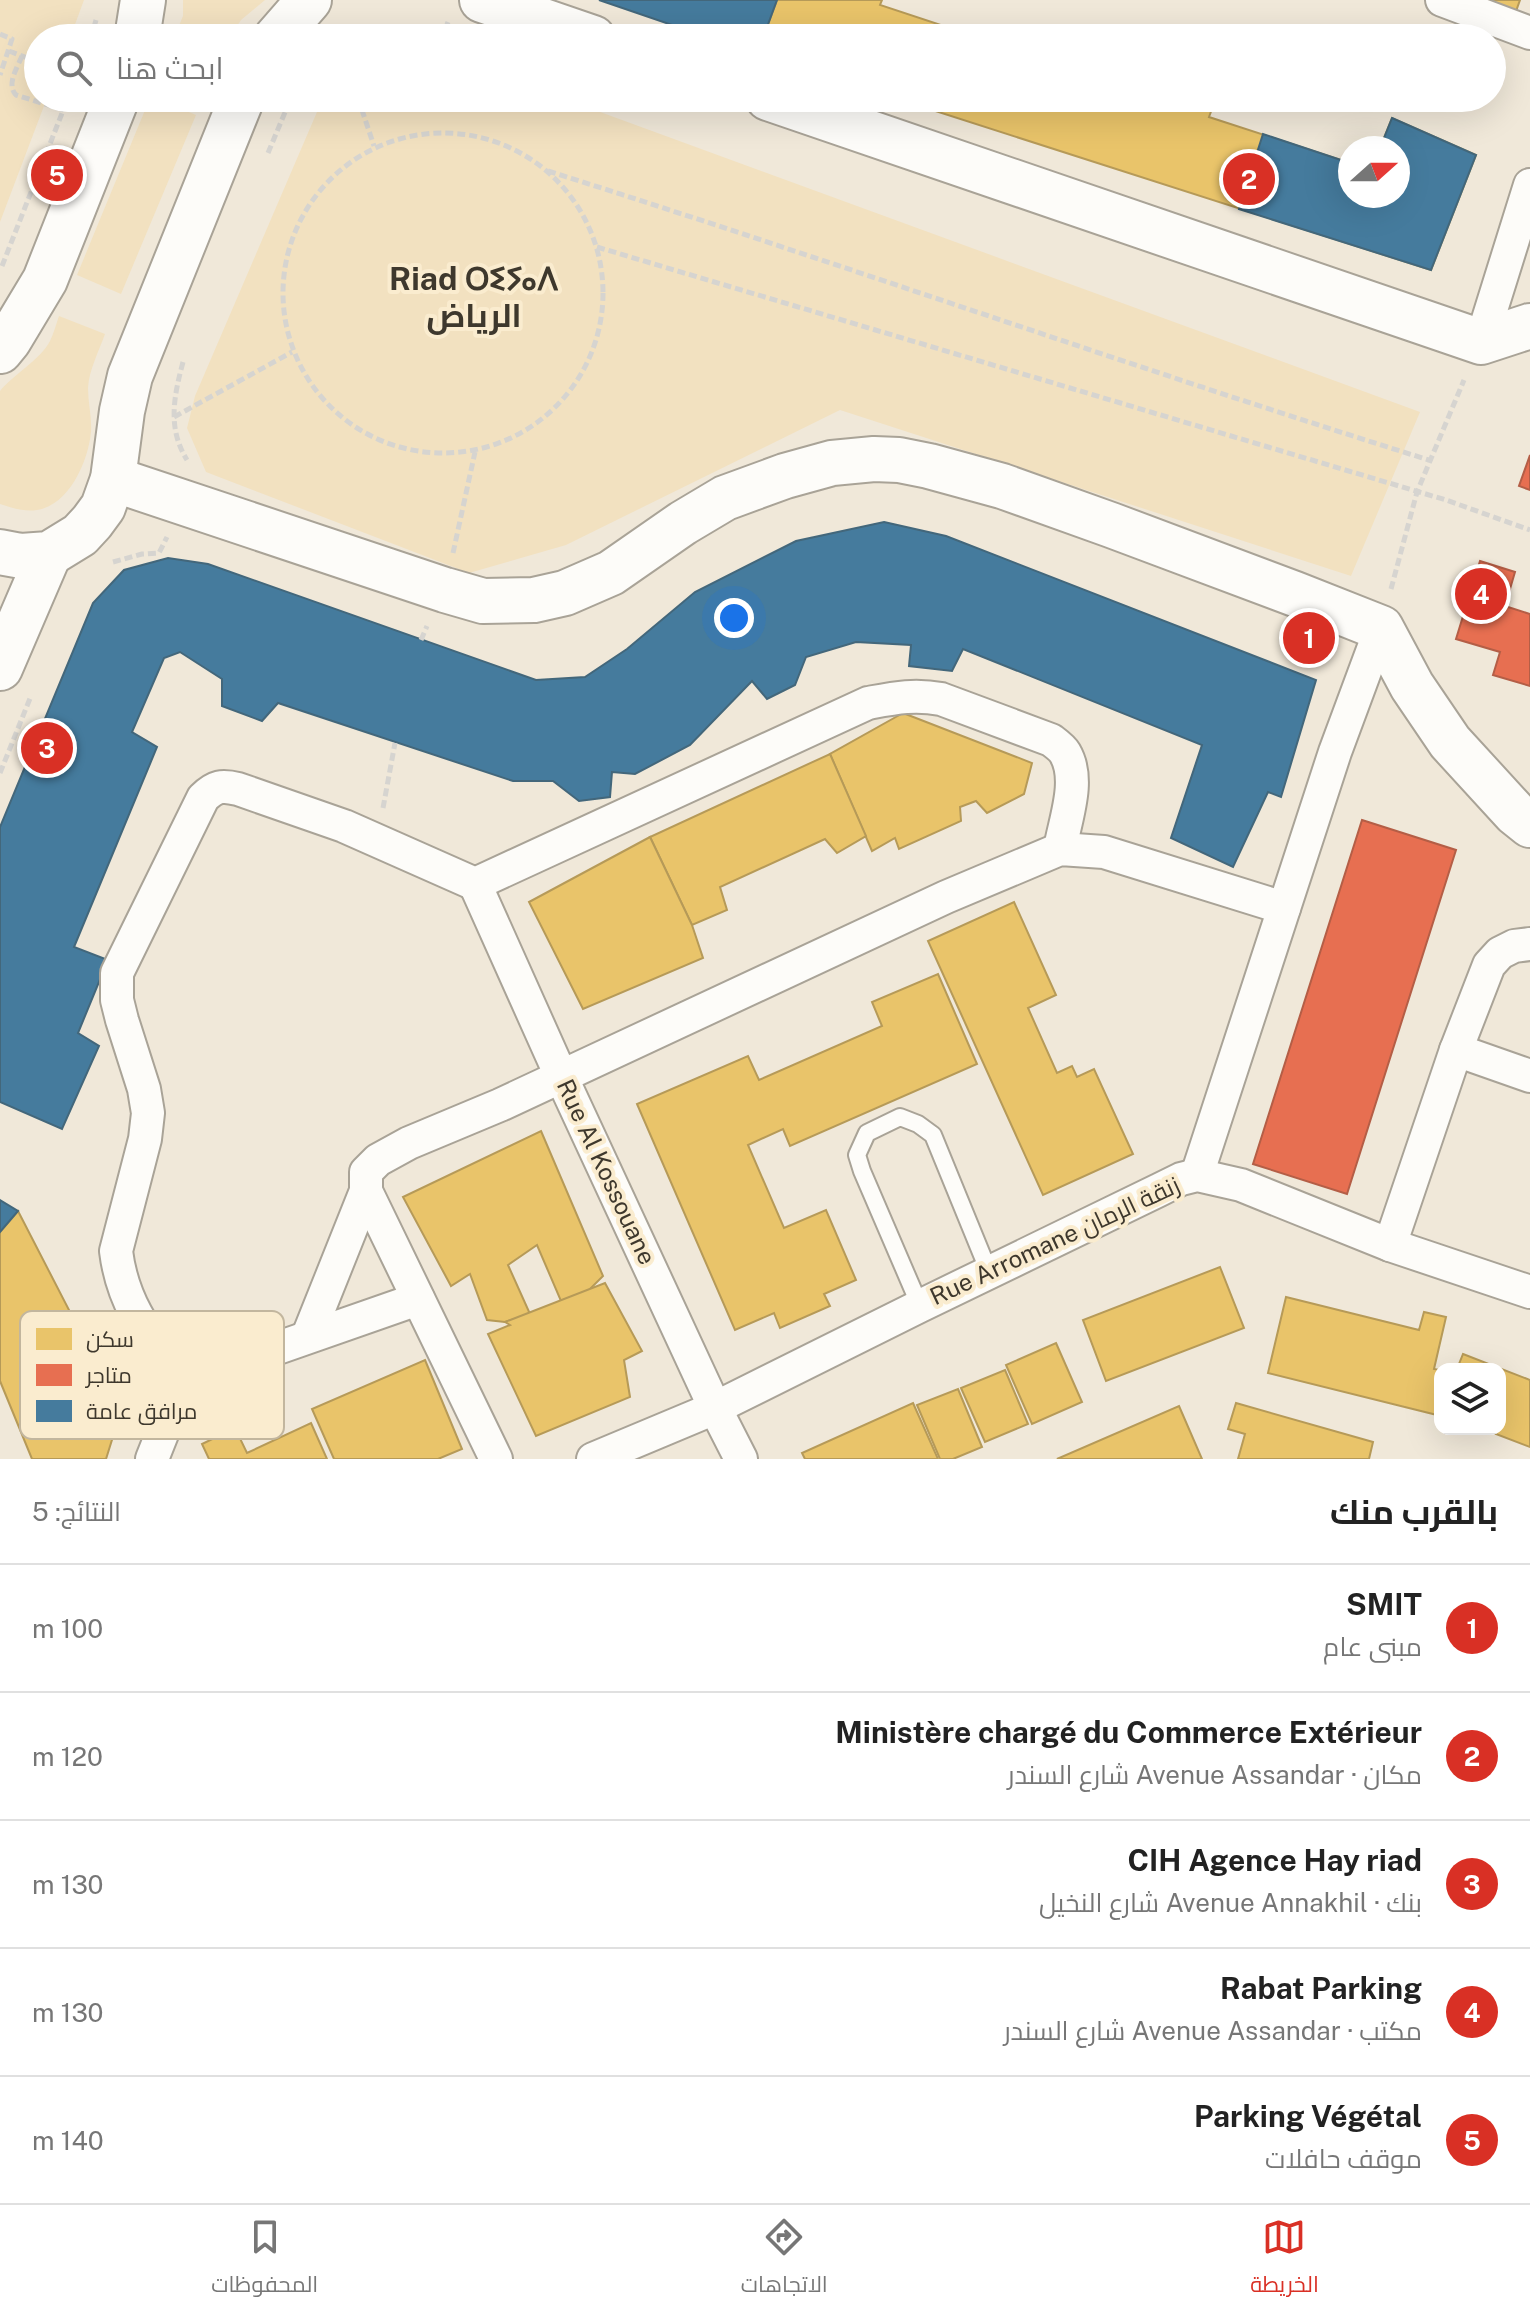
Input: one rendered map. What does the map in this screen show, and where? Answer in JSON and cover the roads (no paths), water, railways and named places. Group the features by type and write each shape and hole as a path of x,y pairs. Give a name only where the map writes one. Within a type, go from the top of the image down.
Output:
{"street":[{"path":"139,24 143,0"},
{"path":"288,24 309,0"},
{"path":"1442,0 1530,33"},
{"path":"467,6 538,24"},
{"path":"0,351 45,280 111,112"},
{"path":"0,552 21,556 49,554 80,535 103,507 113,479 130,376 236,112"},
{"path":"809,112 1481,342 1530,326"},
{"path":"1481,342 1530,185"},
{"path":"113,479 483,601 534,600 565,593 611,573 725,498 785,476 832,463 874,459 929,466 1015,491 1281,588 1381,628 1412,686 1450,742 1515,813 1530,825"},
{"path":"0,668 49,554"},
{"path":"1197,1175 1335,752 1381,628"},
{"path":"133,1311 118,1269 116,1251 145,1139 148,1113 144,1089 117,1000 117,973 203,798 213,788 238,789 344,826 475,884 868,703 909,695 941,699 1051,740 1064,751 1071,771 1072,789 1060,849"},
{"path":"308,1336 366,1191 366,1172 378,1160 409,1143 500,1105 946,897 1060,849 1104,852 1284,908"},
{"name":"Rue Al Kossouane","path":"475,884 561,1076 741,1459"},
{"path":"1390,1245 1456,1050 1489,965 1500,953 1514,946 1530,944"},
{"path":"1456,1050 1530,1076"},
{"name":"Rue Arromane زنقة الرمان","path":"593,1459 715,1408 1170,1184 1197,1175 1241,1185 1390,1245 1530,1292"},
{"path":"366,1191 496,1459"},
{"path":"284,1345 418,1299"},
{"path":"152,1459 160,1439"}],"lane":[{"path":"920,1306 857,1155 867,1133 900,1117 918,1124 933,1135 989,1272"}],"place":[{"name":"Parking Végétal","path":"57,175"},
{"name":"Ministère chargé du Commerce Extérieur","path":"1249,179"},
{"name":"Rabat Parking","path":"1481,594"},
{"name":"SMIT","path":"1309,638"},
{"name":"CIH Agence Hay riad","path":"47,748"}],"district":[{"name":"Riad ⵔⵉⵢⴰⴷ الرياض","path":"474,298"}]}
